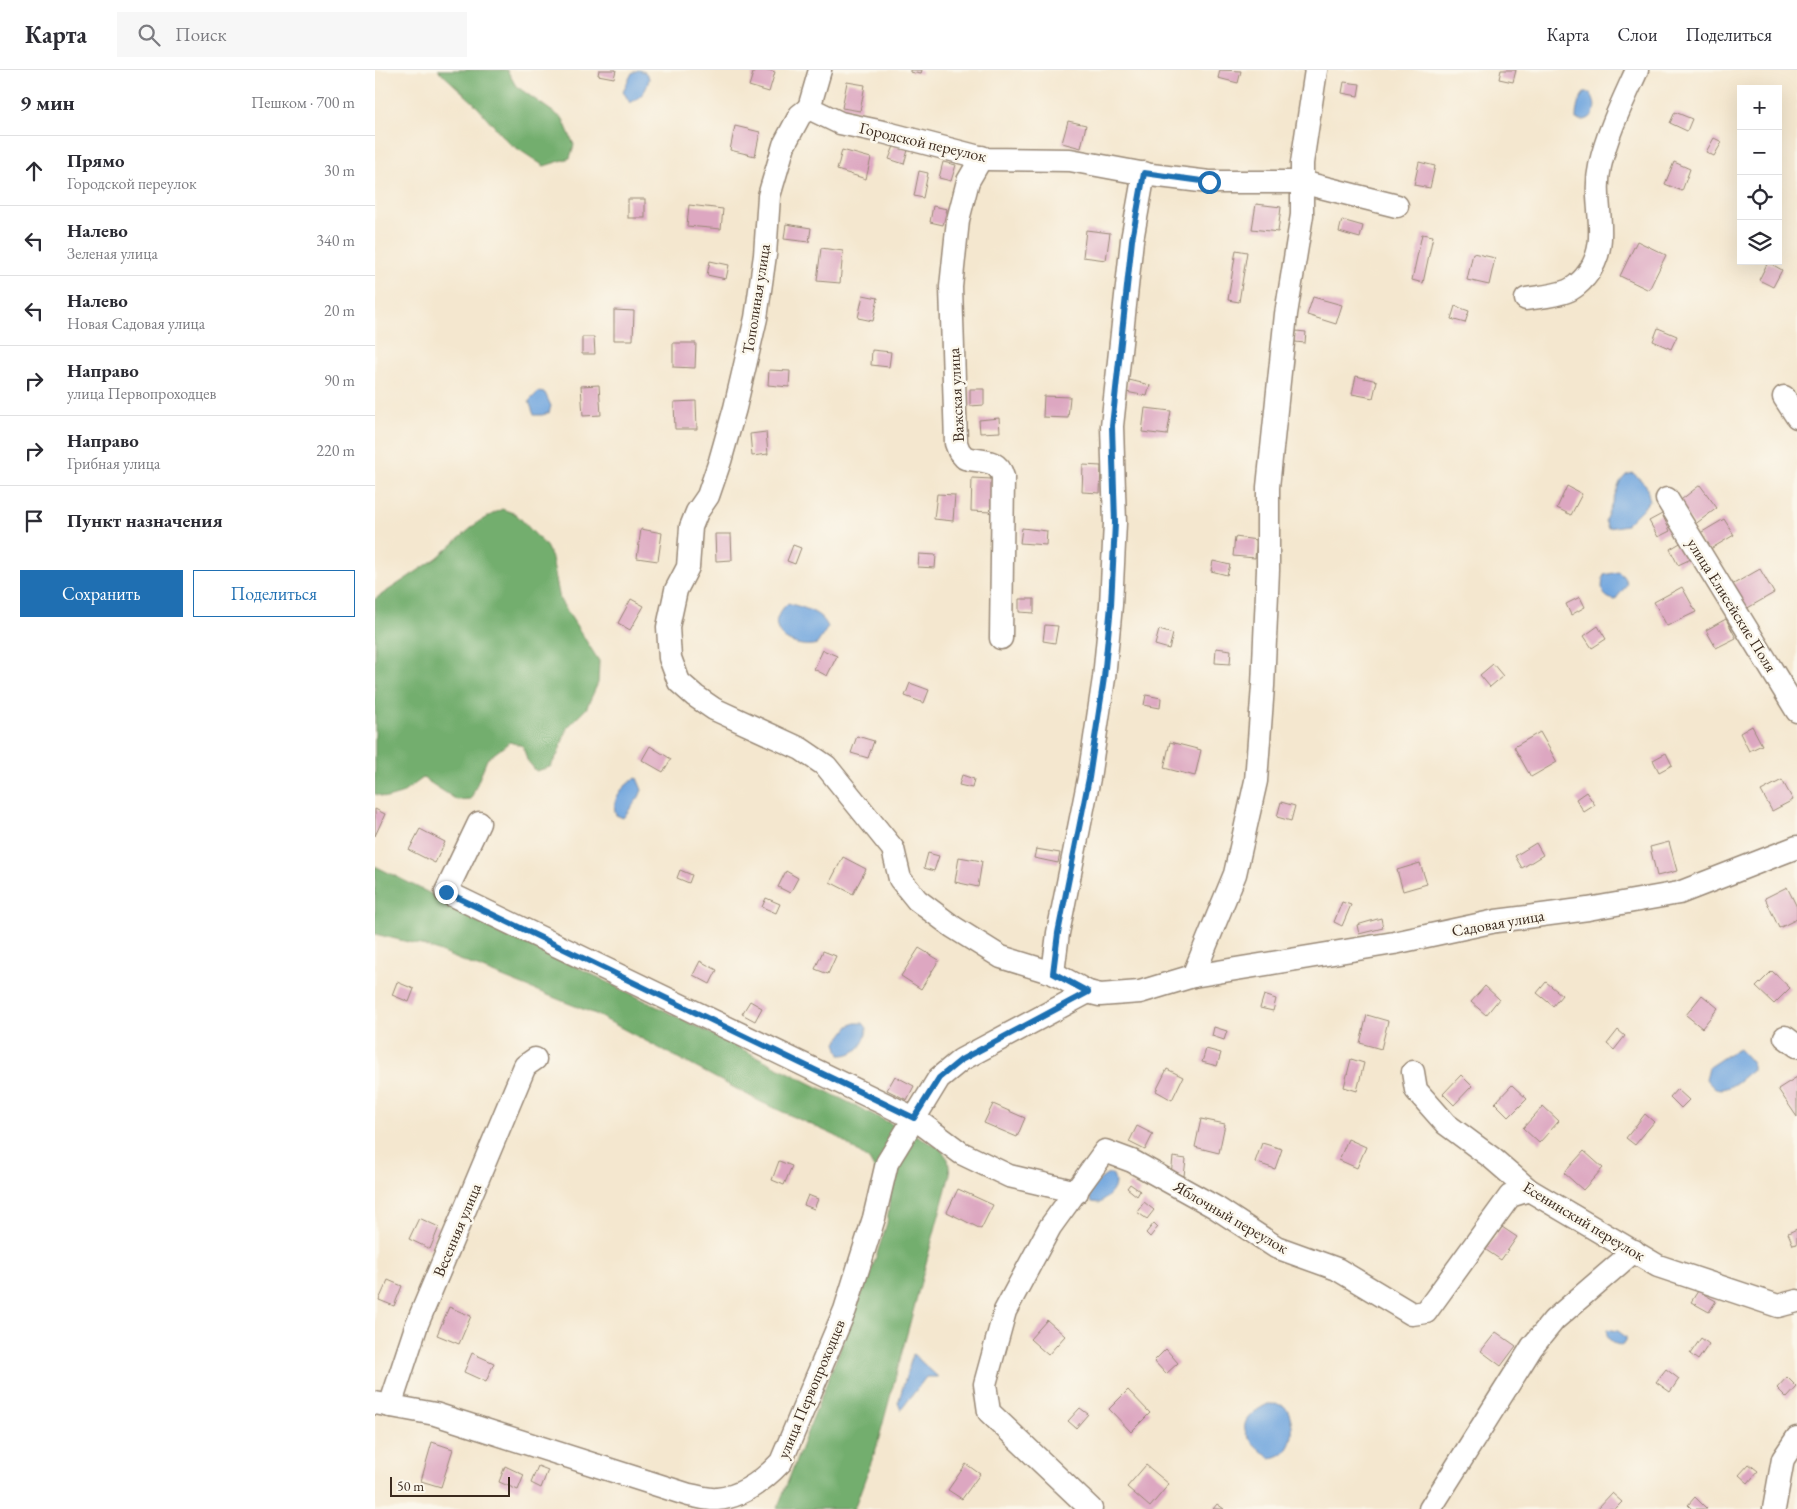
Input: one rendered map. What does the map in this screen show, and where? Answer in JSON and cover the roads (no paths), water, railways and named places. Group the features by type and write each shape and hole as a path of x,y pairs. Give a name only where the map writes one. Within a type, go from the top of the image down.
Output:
{"street":[{"path":"809,108 820,70"},
{"path":"1193,976 1235,874 1256,781 1268,570 1268,487 1286,314 1302,215 1302,162 1316,70"},
{"path":"1526,299 1568,291 1583,280 1594,267 1600,248 1601,228 1598,188 1600,167 1614,124 1637,70"},
{"name":"Городской переулок","path":"809,108 840,123 987,159 1070,160 1209,182 1301,182 1397,206"},
{"name":"Тополиная улица","path":"809,108 800,115 784,145 769,196 765,255 756,318 735,408 708,496 697,512 691,527 688,567 676,590 668,627 670,658 679,682 695,696 714,709 801,749 825,766 893,849 901,880 917,900 953,927 1001,957 1053,973 1088,992"},
{"name":"Важская улица","path":"982,157 968,180 959,220 951,287 956,443 959,451 965,458 994,463 1001,470 1003,477 1001,638"},
{"path":"1053,973 1058,933 1089,778 1104,678 1111,605 1115,523 1112,426 1132,240 1144,173"},
{"path":"1784,397 1797,418"},
{"name":"улица Елисейские Поля","path":"1667,500 1797,711"},
{"path":"479,823 446,892 914,1118 961,1153 1009,1176 1077,1192 1050,1227 1005,1311 985,1384 989,1412 1091,1509"},
{"name":"Садовая улица","path":"1088,992 1100,995 1140,992 1193,976 1394,943 1496,921 1588,909 1679,893 1797,847"},
{"name":"улица Первопроходцев","path":"382,1404 435,1414 689,1495 716,1500 741,1492 757,1484 781,1462 845,1310 874,1218 887,1163 939,1078 961,1060 1088,992"},
{"name":"Весенняя улица","path":"382,1404 525,1066 535,1059"},
{"name":"Есенинский переулок","path":"1413,1072 1416,1090 1446,1124 1492,1158 1529,1190 1658,1266 1777,1306 1797,1301"},
{"name":"Яблочный переулок","path":"1077,1192 1105,1151 1132,1161 1215,1207 1276,1247 1337,1269 1412,1314 1426,1312 1510,1196 1529,1190"},
{"path":"1430,1509 1533,1348 1554,1320 1634,1251"},
{"path":"1775,1509 1783,1459 1797,1438"}],"water":[{"path":"638,70 645,72 649,78 648,83 643,93 630,103 623,91 632,73"},
{"path":"1584,93 1590,93 1595,103 1595,108 1591,117 1582,120 1576,119 1578,105"},
{"path":"538,392 545,393 551,406 549,413 534,415 529,401"},
{"path":"1633,473 1646,485 1650,501 1626,525 1608,528 1605,521 1620,482 1626,475"},
{"path":"1618,572 1627,583 1615,600 1610,599 1603,591 1604,575"},
{"path":"788,603 811,611 825,622 828,627 817,644 800,645 783,637 779,632 776,624 777,620 781,611"},
{"path":"637,778 642,790 639,797 623,818 616,815 616,799 627,784"},
{"path":"855,1023 863,1023 867,1028 865,1039 855,1051 846,1055 840,1055 836,1043 849,1026"},
{"path":"1739,1049 1752,1063 1752,1070 1729,1087 1723,1089 1711,1085 1706,1079 1709,1067"},
{"path":"1109,1174 1112,1174 1115,1183 1113,1190 1100,1203 1092,1202 1089,1196 1092,1189"},
{"path":"1607,1329 1618,1331 1626,1337 1626,1341 1621,1345 1613,1342 1608,1338"},
{"path":"913,1354 938,1377 926,1377 901,1410 898,1403"},
{"path":"1268,1404 1284,1406 1288,1410 1292,1426 1291,1439 1286,1450 1282,1454 1270,1458 1253,1443 1245,1430 1245,1423 1249,1417"}]}
